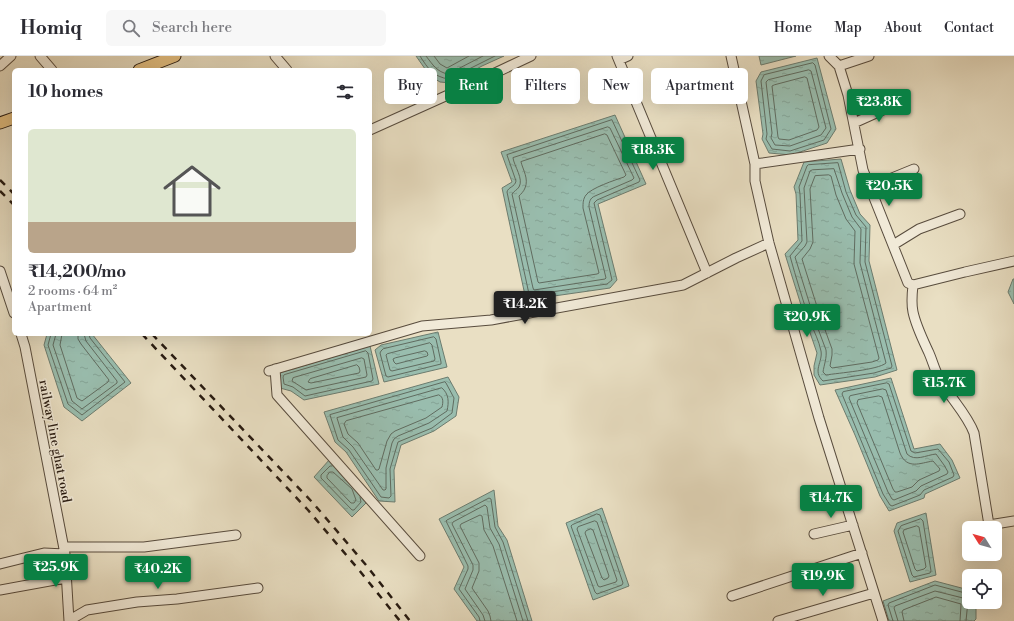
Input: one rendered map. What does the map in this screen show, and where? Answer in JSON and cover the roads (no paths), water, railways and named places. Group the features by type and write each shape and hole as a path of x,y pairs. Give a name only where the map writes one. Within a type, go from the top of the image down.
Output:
{"main road":[{"path":"144,68 175,56"},
{"path":"0,123 12,119"}],"street":[{"path":"0,66 11,56"},
{"path":"40,56 50,68"},
{"path":"275,56 285,68"},
{"path":"372,129 531,56"},
{"path":"628,56 618,58 706,273"},
{"path":"731,56 755,164 755,181 768,243 819,418 883,621"},
{"path":"829,56 840,66 848,95 863,170 908,283 913,285 1014,261"},
{"path":"840,66 869,56"},
{"path":"854,123 894,105"},
{"path":"755,164 860,150"},
{"path":"870,187 914,169"},
{"path":"893,245 919,229 960,214"},
{"path":"420,556 277,395 272,370 422,326 491,320 684,285 768,243"},
{"path":"0,271 12,307"},
{"path":"913,285 913,312 934,369 971,425 974,433 989,525 1014,521"},
{"name":"railway line ghat road","path":"22,336 64,551 70,621"},
{"path":"814,534 853,525"},
{"path":"0,564 44,553 144,547 236,535"},
{"path":"732,596 862,553"},
{"path":"0,590 66,578"},
{"path":"70,621 87,610 137,602 177,599 258,588"},
{"path":"778,621 874,593"}],"water":[{"path":"416,56 504,56 478,68 445,68 445,82 437,80 437,68 424,68"},
{"path":"759,56 796,56 761,65"},
{"path":"817,58 836,129 827,143 791,155 769,153 762,139 763,134 756,81 761,72"},
{"path":"615,115 646,184 598,204 617,280 610,288 526,300 502,188 512,182 501,152"},
{"path":"841,159 850,190 860,214 870,225 869,261 897,370 875,377 820,385 814,375 814,366 817,353 785,254 798,240 796,194 794,187 804,162"},
{"path":"1014,279 1014,304 1008,292"},
{"path":"438,332 447,367 384,382 375,350 381,345"},
{"path":"46,336 94,336 131,383 82,421 64,407 44,345"},
{"path":"370,346 379,384 304,400 291,391 280,388 279,373"},
{"path":"448,377 459,397 456,416 434,431 401,445 394,470 395,502 379,501 346,452 335,442 324,412"},
{"path":"891,378 914,449 940,444 952,460 960,478 925,494 924,498 889,511 880,496 835,390"},
{"path":"330,459 360,484 366,503 352,517 314,477"},
{"path":"494,490 498,526 507,540 532,621 477,621 454,589 464,567 439,519"},
{"path":"602,508 629,586 593,600 566,523"},
{"path":"926,513 936,575 910,582 894,531 897,523"},
{"path":"935,581 962,588 962,609 976,609 976,619 974,621 889,621 883,601"}],"railway":[{"path":"0,180 12,192"},
{"path":"0,191 12,203"},
{"path":"144,336 308,510 400,621"},
{"path":"154,336 313,503 366,565 410,621"}]}
